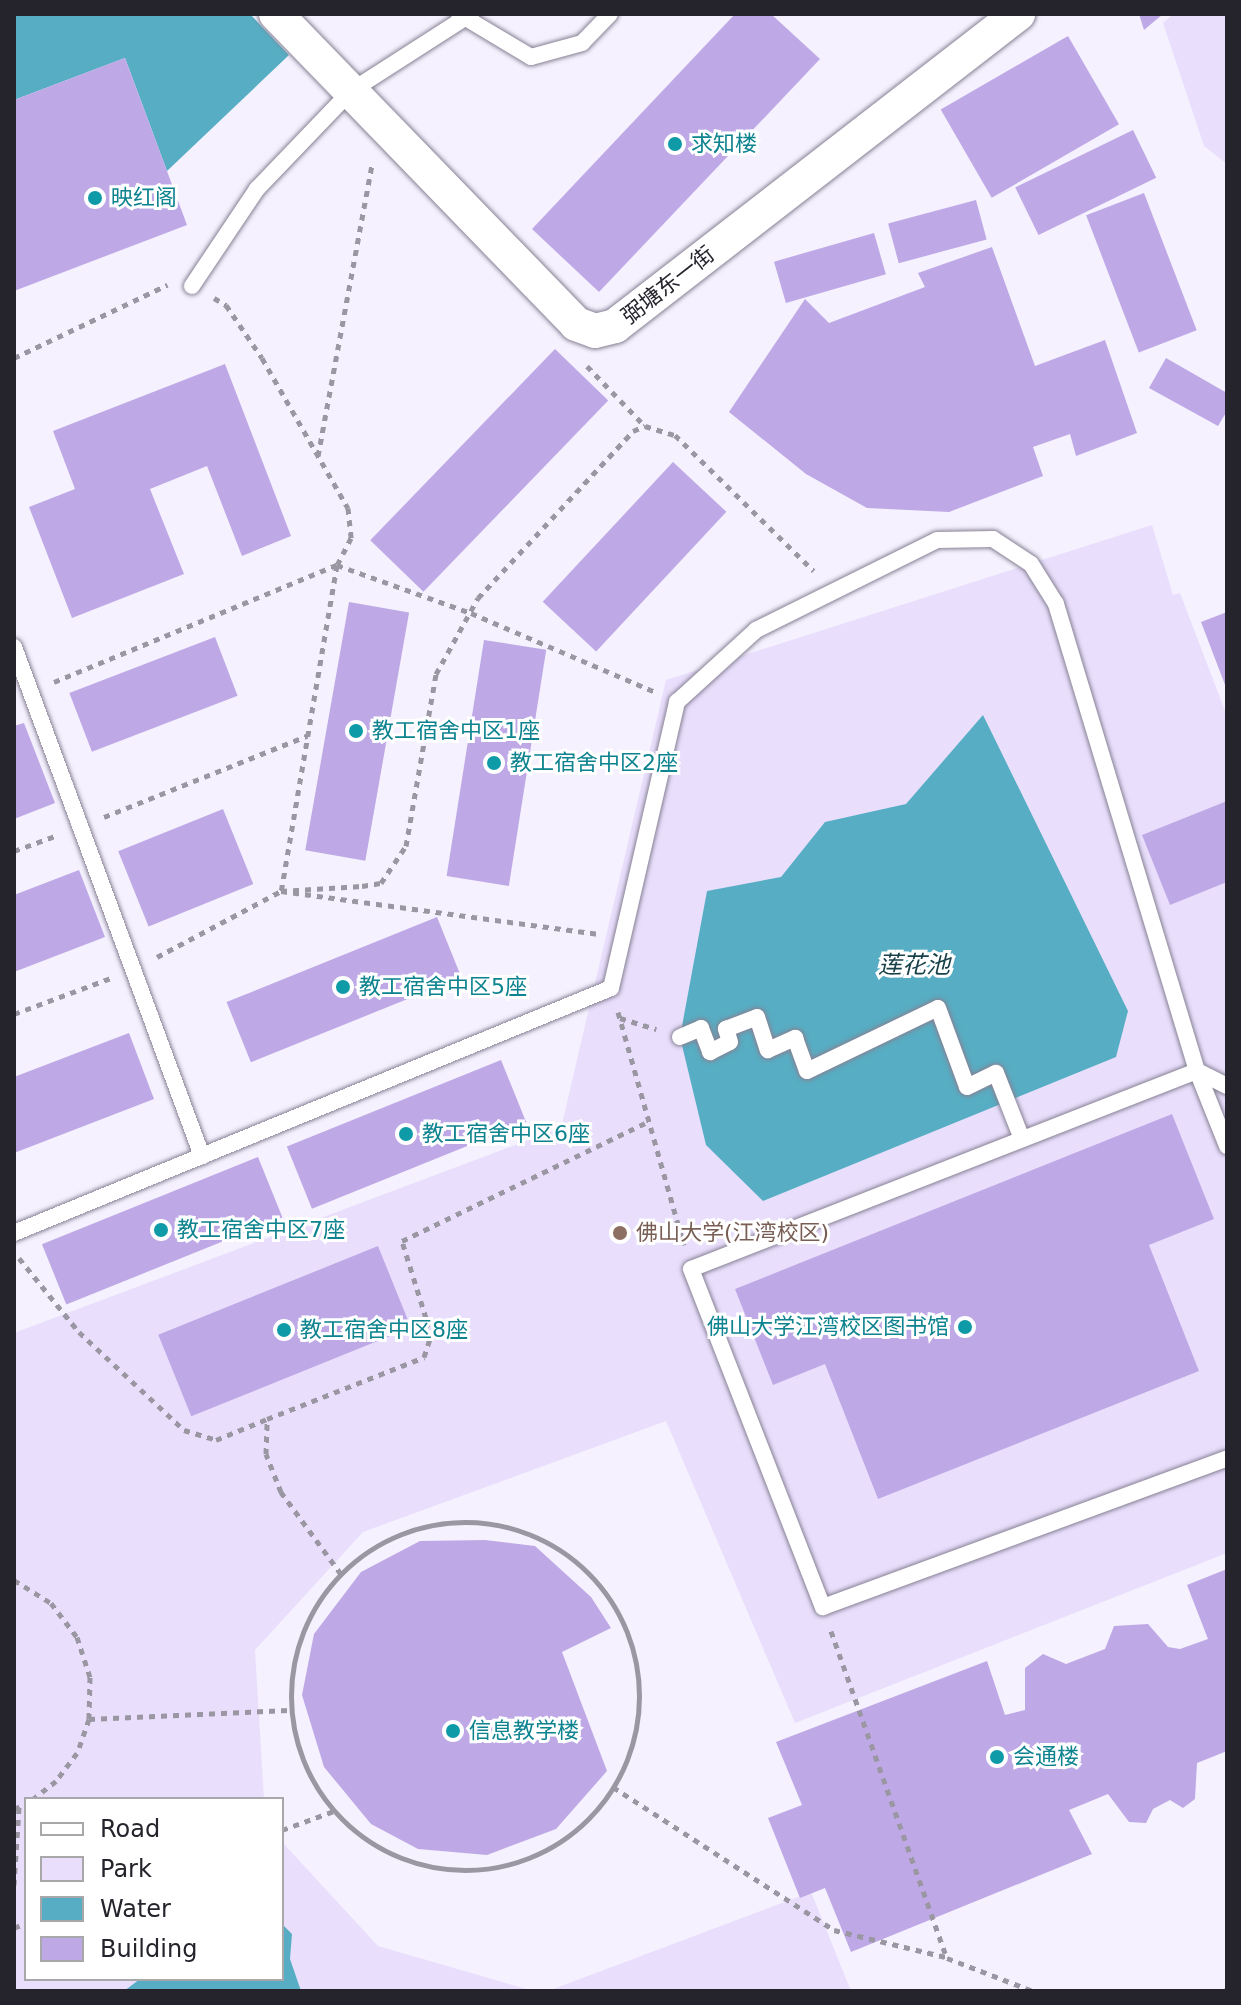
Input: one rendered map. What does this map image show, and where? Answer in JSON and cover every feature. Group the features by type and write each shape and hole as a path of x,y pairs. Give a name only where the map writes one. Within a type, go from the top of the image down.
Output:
{"street":[{"name":"弼塘东一街","path":"276,14 576,324 595,331 615,326 1018,14"}],"lane":[{"path":"192,286 257,189 351,91 465,15 531,57 582,43 610,14"},
{"path":"14,1233 611,988 677,702 756,630 832,589 937,540 993,539 1031,564 1056,604 1197,1071 1227,1146"},
{"path":"14,647 202,1156"},
{"path":"680,1037 701,1028 710,1052 730,1042 726,1029 757,1017 768,1050 795,1038 807,1071 938,1008 967,1087 996,1073 1022,1139"},
{"path":"1227,1086 1197,1071 691,1269 823,1607 1227,1458"}],"path":[{"path":"318,456 373,160"},
{"path":"14,358 159,284 192,286 226,305 348,508 351,538 337,565 281,891"},
{"path":"580,358 645,426 675,435 832,589"},
{"path":"14,1014 133,970 281,891 381,883 406,846 436,674 478,598 633,431 645,426"},
{"path":"30,692 337,565 471,613 677,702"},
{"path":"14,851 308,736"},
{"path":"281,891 322,899 429,907 623,937"},
{"path":"611,988 691,1269"},
{"path":"619,1017 680,1037"},
{"path":"14,1252 79,1332 184,1430 216,1440 424,1357 430,1339 402,1241 649,1121"},
{"path":"267,1419 266,1454 281,1492 341,1574"},
{"path":"462,1521 522,1529 575,1559 615,1604 637,1659 640,1720 613,1787 583,1825 548,1850 507,1866 464,1871 421,1865 380,1850 334,1811 317,1791 298,1752 289,1710 291,1667 312,1610 341,1574 351,1563 402,1532 462,1521"},
{"path":"14,1580 51,1603 77,1637 90,1677 89,1719 77,1753 56,1781 36,1797"},
{"path":"823,1607 947,1958"},
{"path":"89,1719 289,1710"},
{"path":"613,1787 834,1930 947,1958 1033,1991"},
{"path":"14,1885 16,1808"},
{"path":"284,1829 334,1811"}],"green space":[{"path":"1173,14 1227,14 1227,164 1204,146 1163,23"},
{"path":"1152,525 1173,595 1180,593 1227,716 1227,1553 795,1723 666,1421 363,1532 255,1650 264,1797 24,1797 24,1981 284,1981 284,1844 378,1946 533,1991 14,1991 14,1333 561,1128 666,680"},
{"path":"811,1892 851,1991 548,1991"}],"water":[{"path":"14,14 250,14 289,55 167,171 125,58 14,100"},
{"name":"莲花池","path":"983,715 1128,1011 1116,1057 763,1201 706,1145 680,1037 707,891 781,877 825,822 906,804"},
{"path":"284,1926 292,1934 290,1959 301,1991 124,1991 137,1981 284,1981"}],"building":[{"name":"求知楼","path":"735,14 771,14 820,59 599,292 532,229"},
{"path":"1139,14 1163,14 1144,30"},
{"path":"1068,36 1119,124 992,198 941,110"},
{"name":"映红阁","path":"125,58 187,225 14,291 14,100"},
{"path":"1133,130 1156,178 1038,235 1015,187"},
{"path":"1144,193 1197,330 1139,352 1086,215"},
{"path":"976,200 987,240 899,263 888,224"},
{"path":"874,233 886,274 786,303 774,262"},
{"path":"992,247 1035,366 1105,340 1137,433 1076,456 1070,434 1033,447 1043,476 949,512 867,508 806,474 729,412 805,299 829,323 925,287 918,273"},
{"path":"555,349 608,400 423,592 370,540"},
{"path":"1166,358 1227,393 1227,411 1218,426 1149,388"},
{"path":"225,364 291,536 242,556 207,466 150,489 184,574 72,618 29,507 75,489 53,431"},
{"path":"673,462 726,512 596,651 543,602"},
{"name":"教工宿舍中区1座","path":"349,602 409,613 365,861 305,850"},
{"path":"1227,612 1227,690 1201,622"},
{"path":"215,637 238,696 92,752 69,693"},
{"name":"教工宿舍中区2座","path":"484,640 546,650 509,886 447,876"},
{"path":"24,723 55,803 14,819 14,726"},
{"path":"1227,801 1227,882 1170,905 1142,835"},
{"path":"223,809 253,884 149,926 118,851"},
{"path":"79,870 105,937 14,972 14,895"},
{"name":"教工宿舍中区5座","path":"437,917 461,977 251,1062 227,1002"},
{"path":"129,1033 154,1099 14,1153 14,1077"},
{"name":"教工宿舍中区6座","path":"501,1060 526,1122 312,1209 287,1147"},
{"name":"佛山大学江湾校区图书馆","path":"1172,1114 1214,1219 1149,1245 1199,1371 878,1499 825,1364 773,1385 735,1289"},
{"name":"教工宿舍中区7座","path":"258,1157 282,1217 66,1305 42,1244"},
{"name":"教工宿舍中区8座","path":"378,1246 411,1328 191,1416 158,1335"},
{"name":"信息教学楼","path":"485,1540 535,1546 591,1597 611,1628 562,1652 607,1771 556,1829 487,1855 418,1849 371,1824 324,1767 302,1695 314,1634 361,1572 420,1541"},
{"name":"会通楼","path":"1227,1569 1227,1751 1197,1763 1195,1799 1183,1808 1170,1800 1153,1809 1146,1823 1129,1822 1108,1794 1069,1810 1092,1854 851,1952 825,1888 800,1898 768,1818 802,1805 776,1742 987,1661 1005,1715 1025,1710 1025,1668 1043,1654 1066,1664 1105,1649 1114,1626 1148,1624 1168,1647 1180,1649 1208,1639 1187,1585"}],"place":[{"name":"求知楼","path":"675,144"},
{"name":"映红阁","path":"95,198"},
{"name":"教工宿舍中区1座","path":"356,731"},
{"name":"教工宿舍中区2座","path":"494,763"},
{"name":"教工宿舍中区5座","path":"343,987"},
{"name":"教工宿舍中区6座","path":"406,1134"},
{"name":"教工宿舍中区7座","path":"161,1230"},
{"name":"佛山大学(江湾校区)","path":"620,1233"},
{"name":"佛山大学江湾校区图书馆","path":"965,1327"},
{"name":"教工宿舍中区8座","path":"284,1330"},
{"name":"信息教学楼","path":"453,1731"},
{"name":"会通楼","path":"997,1757"}]}
